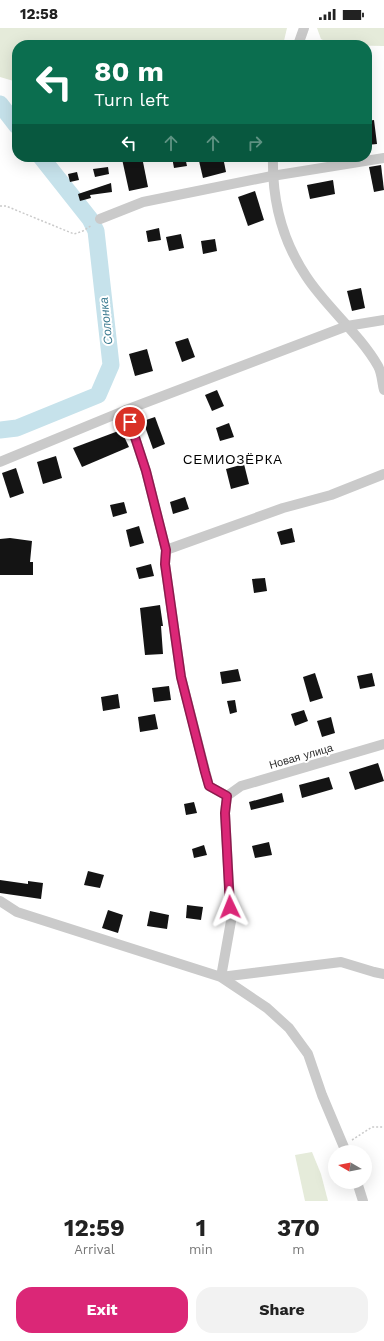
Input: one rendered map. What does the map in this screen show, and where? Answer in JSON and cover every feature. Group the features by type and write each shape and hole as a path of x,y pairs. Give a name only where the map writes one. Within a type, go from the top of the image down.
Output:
{"street":[{"path":"300,40 304,28"},
{"path":"372,160 384,158"},
{"path":"273,162 272,176 276,208 286,237 306,276 379,367 384,390"},
{"path":"100,219 143,202 272,176 359,162"},
{"path":"0,462 126,410 347,326 384,320"},
{"path":"126,410 146,471 166,550 165,564 181,677 209,786 227,796 225,813 231,921 221,977"},
{"path":"166,550 283,508 331,495 384,474"},
{"name":"Новая улица","path":"227,796 241,786 384,744"},
{"path":"0,901 17,912 221,977 267,1008 289,1028 308,1054 322,1095 343,1145"},
{"path":"221,977 341,962 384,974"},
{"path":"359,1189 363,1201"}],"path":[{"path":"0,206 6,206 74,234 83,231"},
{"path":"350,1145 372,1127 384,1127"}],"green space":[{"path":"0,28 287,28 284,40 12,40 12,81 0,77"},
{"path":"317,28 384,28 384,46 372,46 372,40 321,39"},
{"path":"312,1152 321,1174 328,1201 305,1201 295,1155"}],"building":[{"path":"372,120 374,120 377,144 372,144"},
{"path":"123,162 143,162 148,187 129,191"},
{"path":"173,162 186,162 187,166 174,168"},
{"path":"199,162 224,162 226,172 203,178"},
{"path":"381,165 384,190 374,192 369,167"},
{"path":"108,167 109,174 95,177 93,169"},
{"path":"77,172 79,180 70,182 68,174"},
{"path":"333,180 335,194 310,199 307,185"},
{"path":"111,183 112,192 90,195 91,198 80,201 78,194"},
{"path":"255,191 264,220 248,226 238,197"},
{"path":"159,228 161,240 148,242 146,231"},
{"path":"181,234 184,248 169,251 166,237"},
{"path":"215,239 217,251 203,254 201,241"},
{"path":"361,288 365,308 352,311 347,291"},
{"path":"188,338 195,357 182,362 175,342"},
{"path":"147,349 153,371 135,376 129,354"},
{"path":"217,390 224,406 212,411 205,395"},
{"path":"155,417 165,444 153,449 143,421"},
{"path":"229,423 234,437 220,441 216,428"},
{"path":"121,430 129,447 82,467 73,448"},
{"path":"56,456 62,478 43,484 37,462"},
{"path":"244,464 249,484 231,489 226,469"},
{"path":"16,468 24,493 10,498 2,473"},
{"path":"185,497 189,509 173,514 170,502"},
{"path":"124,502 127,513 113,517 110,505"},
{"path":"139,526 144,543 130,547 126,530"},
{"path":"292,528 295,542 281,545 277,532"},
{"path":"10,538 32,541 30,562 33,562 33,575 0,575 0,539"},
{"path":"151,564 154,576 139,579 136,568"},
{"path":"265,578 267,591 254,593 252,579"},
{"path":"160,605 163,626 161,626 163,654 145,655 140,608"},
{"path":"238,669 241,681 222,684 220,672"},
{"path":"315,673 323,698 310,702 303,677"},
{"path":"372,673 375,686 360,689 357,676"},
{"path":"169,686 171,700 154,702 152,688"},
{"path":"118,694 120,708 103,711 101,697"},
{"path":"235,700 237,712 230,714 227,701"},
{"path":"304,710 308,721 295,726 291,714"},
{"path":"155,714 158,729 140,732 138,717"},
{"path":"331,717 335,733 322,737 317,721"},
{"path":"378,763 384,781 355,790 349,772"},
{"path":"329,777 333,789 302,798 299,785"},
{"path":"282,793 284,802 251,810 249,802"},
{"path":"194,802 197,813 186,815 184,804"},
{"path":"269,842 272,855 255,858 252,846"},
{"path":"204,845 207,855 194,858 192,849"},
{"path":"88,871 104,875 100,888 84,885"},
{"path":"0,880 28,884 28,881 43,883 41,899 0,893"},
{"path":"187,905 203,907 201,920 186,918"},
{"path":"108,910 123,915 118,933 102,928"},
{"path":"150,911 169,915 167,929 147,926"}],"waterway":[{"name":"Солонка","path":"0,104 12,120"},
{"name":"Солонка","path":"0,430 17,428 98,395 111,365 96,231 90,219 45,162"}],"district":[{"name":"СЕМИОЗЁРКА","path":"233,459"}],"route":[{"path":"130,422 146,471 166,550 165,564 181,677 205,772 209,786 227,796 225,813 229,865 230,907"}]}
